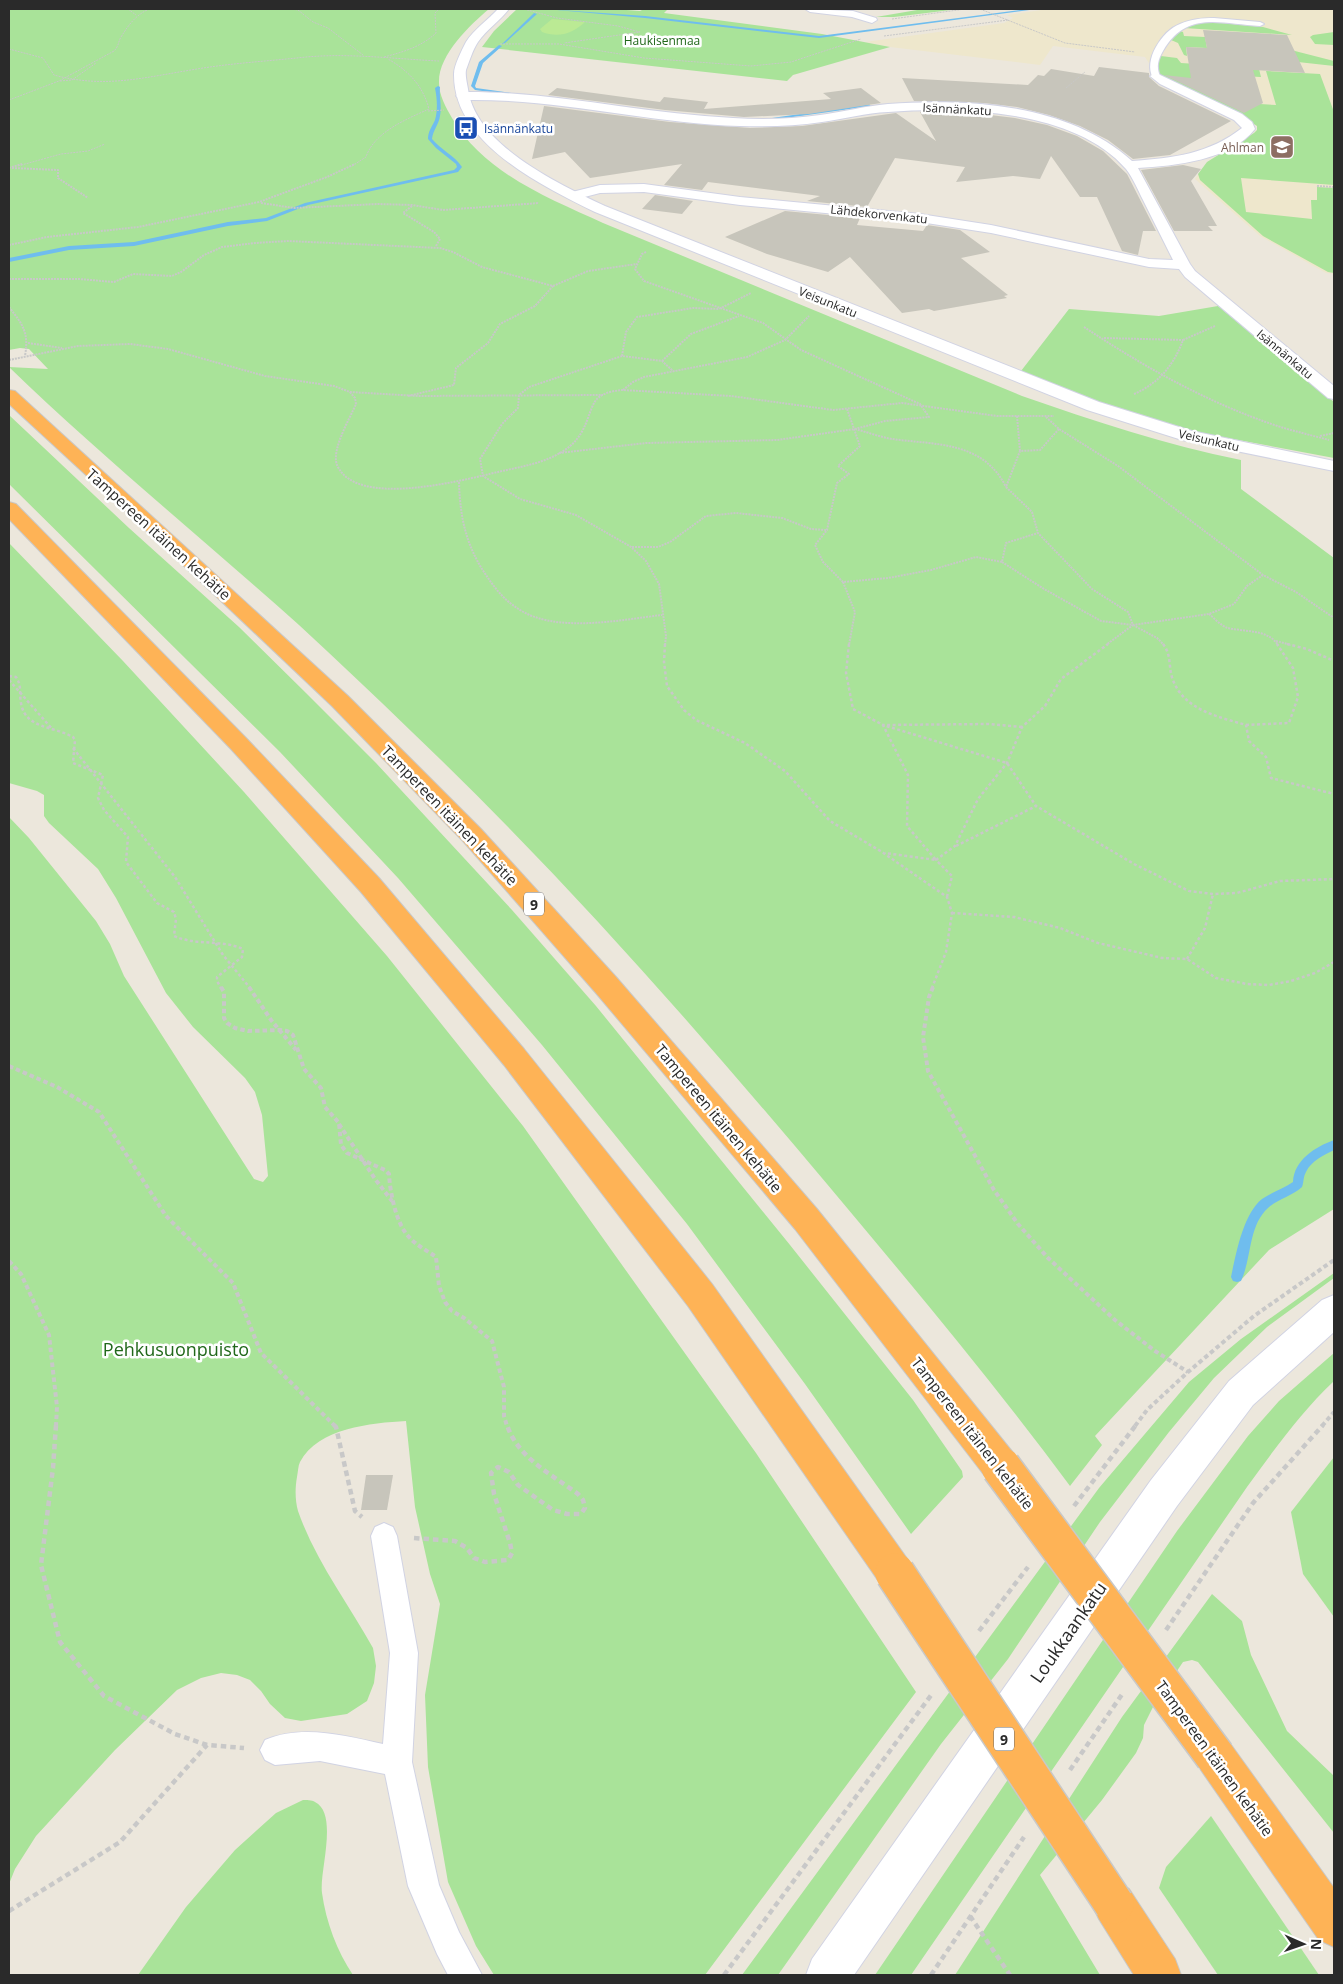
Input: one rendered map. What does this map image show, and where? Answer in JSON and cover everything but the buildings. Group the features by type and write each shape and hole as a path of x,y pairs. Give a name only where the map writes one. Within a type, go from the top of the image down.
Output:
{"highway":[{"name":"Tampereen itäinen kehätie","path":"9,395 340,701 472,835 606,985 799,1212 1001,1467 1215,1756 1334,1924"},
{"name":"9","path":"9,508 239,744 363,878 514,1057 700,1295 895,1573 1159,1975"}],"street":[{"name":"Veisunkatu","path":"504,9 486,23 470,45 462,61 459,79 462,96 472,119 487,138 526,169 573,196 828,302 1093,406 1188,436 1334,466"},
{"path":"810,9 853,14 872,20"},
{"path":"1130,165 1180,161 1202,156 1225,145 1249,129 1246,122 1164,82 1156,76"},
{"name":"Isännänkatu","path":"462,96 488,94 521,97 670,117 751,123 810,120 875,109 911,106 978,108 1033,118 1072,129 1099,141 1130,165 1183,265 1190,274 1334,394"},
{"name":"Lähdekorvenkatu","path":"573,196 600,189 644,188 740,201 910,217 991,229 1137,261 1165,265 1183,265"},
{"name":"Loukkaankatu","path":"828,1975 1164,1493 1241,1394 1334,1311"}],"lane":[{"path":"1156,76 1152,65 1156,55 1175,29 1204,20 1260,24"},
{"path":"1175,29 1192,32"},
{"path":"384,1536 404,1653 397,1762 424,1886 448,1943 466,1975"},
{"path":"275,1750 320,1746 397,1762"}],"path":[{"path":"128,9 136,15"},
{"path":"59,81 72,80 119,46 120,38 131,25 136,15 149,9"},
{"path":"292,9 298,9 313,22 328,28 363,55"},
{"path":"383,58 413,48 430,39 436,33 435,13 439,9"},
{"path":"470,45 559,44 640,32 618,26 557,18 524,9"},
{"path":"872,20 914,17 965,9"},
{"path":"980,9 1065,43 1156,55"},
{"path":"880,37 1008,20"},
{"path":"559,44 644,58 751,66 791,62 866,39"},
{"path":"9,49 42,58 54,75 72,80 106,84 253,62 363,55 388,59 462,61"},
{"path":"388,59 398,64 423,88 428,111"},
{"path":"9,100 59,81 97,62"},
{"path":"1066,88 1085,72"},
{"path":"9,244 47,237 138,227 259,202 327,178 362,161 366,157 369,148 395,125 413,115 439,110"},
{"path":"9,168 61,154 88,151 105,144"},
{"path":"9,168 58,170 58,178 65,180 69,187 88,198"},
{"path":"1316,186 1334,187"},
{"path":"259,202 294,208 343,205 412,205 443,210 546,202"},
{"path":"412,205 403,213 434,232 440,239 436,246"},
{"path":"9,279 79,279 114,282 134,274 172,276 181,272 204,255 222,247 288,241 421,248 436,246 456,253 482,266 553,286"},
{"path":"558,454 646,443 777,440 855,429 885,421 929,417 920,404 802,350 763,323 644,281 635,270 642,254 650,250"},
{"path":"408,396 454,385 456,368 488,343 500,324 535,306 553,286 588,270 637,264"},
{"path":"622,356 626,332 637,318 693,308 719,309 756,291"},
{"path":"622,390 632,382 644,377 673,370 747,358 785,340 807,317 824,308 828,302"},
{"path":"9,307 26,330 28,343 25,356"},
{"path":"662,361 691,334 739,316"},
{"path":"1102,338 1183,340 1217,325 1243,319"},
{"path":"1084,327 1130,357 1206,397 1263,421 1334,442"},
{"path":"1093,406 1137,393 1166,375 1179,354 1183,340"},
{"path":"28,343 67,348"},
{"path":"9,360 67,348 101,344 130,344 168,349 265,376 334,386 350,392 408,396 604,394 622,390 731,396 770,400 820,409 847,409 902,402 967,413 1045,417 1059,430 1118,466 1263,575 1296,592 1334,618"},
{"path":"519,394 529,387 622,356 662,361 673,370"},
{"path":"350,392 355,398 356,404 336,450 337,464 347,478 369,487 398,490 426,488 459,482 540,462 558,454 576,442 582,433 589,410 594,402 604,394"},
{"path":"482,476 480,459 502,424 518,408 519,394"},
{"path":"847,409 860,446 838,466 849,474 837,484 827,530 815,545 823,562 843,582 856,612 849,641 846,673 853,709 883,724 1008,763 1036,806 1134,864 1189,891 1213,894 1237,893 1280,881 1334,879"},
{"path":"1006,487 1020,451 1017,416"},
{"path":"855,429 891,438 926,441 958,449 982,459 996,469 1006,487 1032,512 1038,533 1092,590 1128,612 1133,625 1163,644 1170,657 1174,681 1186,699 1207,713 1246,725 1289,723 1298,697 1293,668 1275,640"},
{"path":"1020,451 1040,450 1059,430"},
{"path":"1319,436 1334,433"},
{"path":"482,476 520,498 576,515 631,547 646,561 659,584 666,636 664,662 667,686 684,710 696,720 745,743 758,752 784,772 830,821 882,852 946,896 952,913 946,952 929,998 923,1037 928,1072 994,1190 1018,1224 1048,1258 1115,1320 1155,1351 1188,1372 1254,1316 1334,1260"},
{"path":"459,482 462,531 473,558 501,596 520,611 544,619 586,622 662,614"},
{"path":"631,547 658,547 670,542 706,516 736,513 782,518 811,529 827,530"},
{"path":"1002,562 1006,543 1038,533"},
{"path":"843,582 888,578 932,570 976,557 1002,562 1044,590 1101,621 1133,625 1209,614 1234,604 1247,586 1263,575"},
{"path":"1209,614 1226,628 1250,630 1275,640 1307,648 1334,661"},
{"path":"955,846 978,800 1008,763 1022,726 1045,706 1061,678 1133,625"},
{"path":"9,676 19,679 19,704 26,718 40,727 73,737 75,740 73,763 103,775 98,798 129,840 126,862 154,899 174,912 176,919 174,936 186,940 238,946 243,949 244,954 242,957 217,977 217,981 224,992 224,1018 227,1023 248,1031 287,1031 296,1040 297,1052"},
{"path":"9,680 54,730"},
{"path":"883,724 989,724 1022,726"},
{"path":"883,724 908,775 907,826 952,876 946,896"},
{"path":"1246,725 1250,741 1266,757 1271,778 1334,794"},
{"path":"73,748 175,877 231,965 297,1052 304,1069 321,1088 325,1107 339,1123 375,1179 393,1202"},
{"path":"882,852 936,860 955,846 1036,806"},
{"path":"1188,960 1205,928 1213,894"},
{"path":"952,913 1014,917 1060,928 1098,943 1162,958 1188,960 1216,978 1247,984 1269,985 1290,981 1315,973 1334,962"},
{"path":"9,1066 57,1087 99,1112 166,1216 233,1283 261,1353 336,1427 355,1511 384,1536 455,1541 467,1548 474,1558 479,1560 493,1562 508,1560 512,1553 510,1542 491,1485 491,1474 498,1466 508,1472 518,1484 552,1510 567,1514 581,1514 585,1508 583,1500 578,1494 525,1456 511,1437 504,1416 504,1387 492,1341 452,1310 445,1302 439,1286 436,1257 409,1238 401,1225 393,1202 389,1174 385,1170 347,1152 341,1145 339,1123"},
{"path":"9,1261 21,1274 49,1335 57,1407 53,1468 41,1565 60,1642 104,1696 176,1734 208,1745 275,1750"},
{"path":"9,1911 120,1842 208,1745"},
{"path":"970,1916 1010,1975"}],"shaded area":[{"name":"Ahlman","path":"1048,9 1334,9 1334,274 1326,273 1260,236 1195,179 1207,162 1254,133 1257,130 1257,126 1243,117 1159,79 1145,57 1053,46 1040,65 890,47 865,42 1004,23 1013,18 1007,15"}],"green space":[{"path":"9,9 489,9 473,23 449,52 440,72 439,88 447,110 465,137 499,169 519,182 603,223 1022,396 1158,440 1241,460 1241,489 1334,558 1334,1209 1269,1250 1095,1436 1102,1445 1070,1486 981,1371 827,1184 677,1009 521,840 467,785 299,625 153,498 9,367 48,369 29,349 9,350"},
{"name":"Haukisenmaa","path":"517,9 613,9 640,11 644,9 668,9 664,13 822,34 890,47 793,75 787,81 482,47 494,31"},
{"path":"923,9 959,9 894,17 876,17"},
{"path":"552,19 585,22 565,34 554,35 542,32 540,29"},
{"path":"1211,22 1263,27 1292,35 1184,28 1199,23"},
{"path":"1180,31 1183,32 1184,36 1205,37 1207,48 1186,47 1187,56 1184,55 1178,43 1171,40"},
{"path":"1334,32 1334,45 1315,44 1310,37 1313,35"},
{"path":"1291,50 1334,61 1334,66 1289,61"},
{"path":"1161,56 1177,58 1181,63 1245,67 1258,65 1261,77 1221,75 1228,102 1276,105 1266,71 1320,74 1334,112 1334,185 1241,178 1246,212 1312,219 1311,200 1317,200 1317,187 1334,188 1334,273 1328,272 1263,236 1200,180 1198,174 1207,162 1254,133 1257,130 1257,126 1162,76 1156,70 1156,65"},
{"path":"1218,306 1334,402 1334,458 1185,430 1098,402 1021,371 1069,309 1159,316"},
{"path":"9,415 129,528 239,627 376,763 512,910 596,1006 790,1245 913,1400 962,1471 963,1477 911,1534 805,1384 687,1224 542,1045 398,878 280,752 9,484"},
{"name":"Pehkusuonpuisto","path":"9,543 123,661 244,792 387,956 523,1126 756,1453 916,1692 705,1975 494,1975 476,1946 448,1882 428,1767 425,1695 440,1604 430,1574 415,1507 406,1421 362,1426 332,1435 319,1442 308,1451 300,1462 296,1481 298,1511 313,1547 373,1648 376,1666 374,1683 367,1701 347,1714 301,1721 285,1718 270,1704 250,1680 237,1675 221,1673 201,1678 177,1690 115,1750 36,1836 15,1869 9,1884 9,817 29,838 96,921 110,944 124,976 254,1179 263,1182 268,1176 262,1115 255,1092 245,1078 193,1027 166,993 116,898 98,869 44,816 44,795 37,791 9,783"},
{"path":"1334,1273 1334,1278 1267,1327 1214,1378 1169,1432 1100,1522 1008,1659 941,1744 778,1975 742,1975 1099,1488 1189,1382 1241,1339"},
{"path":"1334,1353 1334,1381 1299,1418 1247,1487 911,1975 875,1975 1177,1531 1248,1436 1279,1401"},
{"path":"1334,1457 1334,1617 1303,1574 1291,1512"},
{"path":"1212,1594 1242,1621 1251,1655 1287,1731 1334,1776 1334,1833 1198,1662 1192,1660 1183,1662 1154,1705 1144,1725 1143,1738 1136,1753 1102,1800 1040,1875 1100,1975 955,1975 1122,1717"},
{"path":"303,1800 315,1802 322,1808 326,1818 327,1831 322,1893 329,1925 337,1946 353,1975 138,1975 186,1907 235,1850 276,1813"},
{"path":"1211,1816 1319,1975 1218,1975 1159,1888 1166,1867"}],"waterway":[{"path":"548,9 645,17 819,37 1035,9"},
{"path":"503,43 535,14"},
{"path":"500,46 481,62 473,86 475,89 518,95"},
{"path":"9,260 69,248 134,244 228,224 267,219 307,204 456,171 460,167 458,163 433,144 430,139 431,130 438,117 438,87"},
{"path":"738,119 772,119 869,105"},
{"path":"1237,1277 1247,1236 1261,1208 1267,1202 1298,1184 1304,1165 1315,1155 1334,1145"}],"place":[{"name":"Isännänkatu","path":"466,128"},
{"name":"Ahlman","path":"1282,147"}]}
